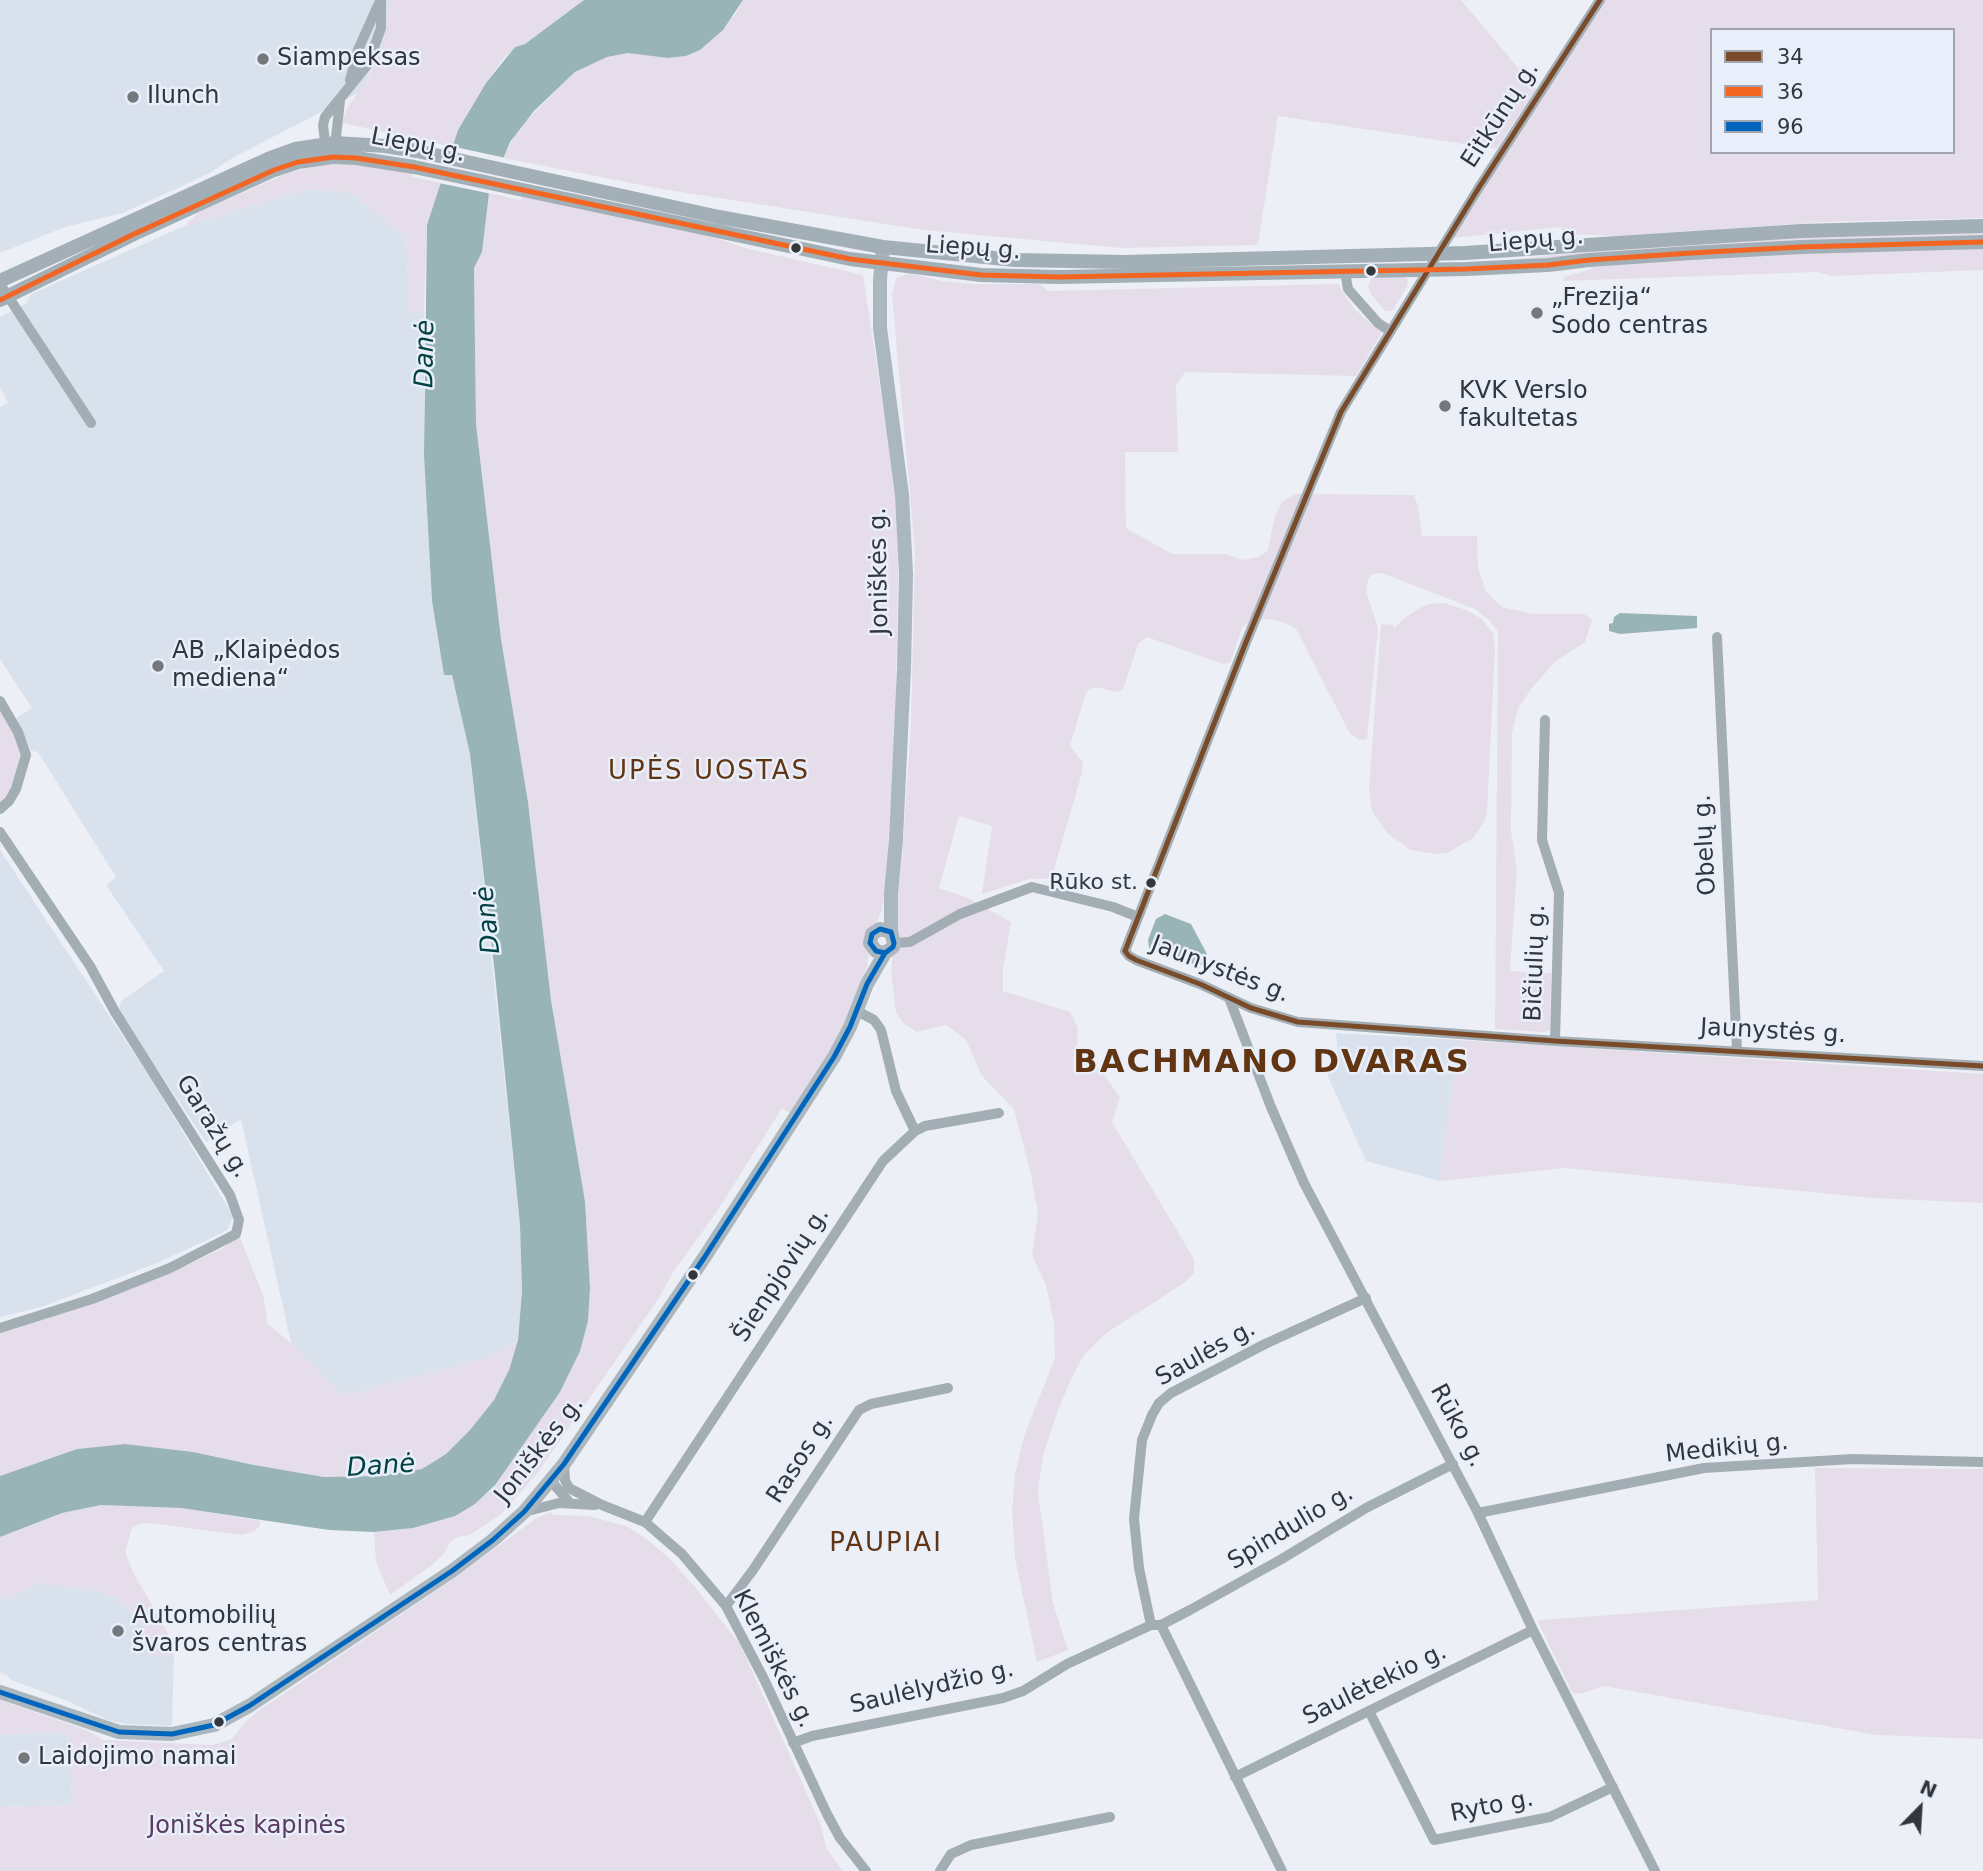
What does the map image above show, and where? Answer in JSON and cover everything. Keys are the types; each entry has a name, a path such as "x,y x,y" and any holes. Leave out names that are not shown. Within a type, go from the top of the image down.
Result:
{"main road":[{"name":"Liepų g.","path":"2,290 270,158 295,149 330,151 386,146 719,217 883,247 1015,260 1124,262 1437,254 1801,231 1983,226"},
{"name":"Liepų g.","path":"330,151 811,252 937,271 1025,276 1428,270 1548,265 1801,247 1983,242"},
{"name":"Joniškės g.","path":"0,1692 119,1731 172,1734 214,1725 249,1706 452,1571 493,1540 524,1512 564,1464 735,1211 834,1057 857,1011 885,941 891,894 904,668 905,535 880,328 883,247"}],"street":[{"path":"349,84 368,64 375,47 381,28 381,0"},
{"path":"330,151 340,101 349,84 358,50 381,0"},
{"name":"Eitkūnų g.","path":"1437,254 1600,0"},
{"name":"Jaunystės g.","path":"1437,254 1341,412 1246,642 1125,951 1129,956 1251,1008 1298,1022 1555,1041 1983,1066"},
{"path":"1346,272 1348,289 1378,323 1390,331"},
{"path":"2,290 91,423"},
{"name":"Obelų g.","path":"1717,637 1737,1051"},
{"path":"0,701 18,732 26,755 16,789 9,802 0,809"},
{"name":"Bičiulių g.","path":"1545,720 1542,840 1559,893 1555,1041"},
{"name":"Garažų g.","path":"0,832 90,967 115,1012 230,1195 239,1220 236,1234 170,1268 92,1299 0,1328"},
{"path":"885,941 910,942 960,914 1018,890 1032,887 1113,907 1138,917"},
{"name":"Rūko g.","path":"1229,998 1304,1183 1478,1513 1533,1630 1655,1871"},
{"path":"857,1011 874,1020 881,1030 895,1091 915,1131"},
{"name":"Šienpjovių g.","path":"645,1522 883,1161 915,1131 925,1126 999,1113"},
{"name":"Saulės g.","path":"1282,1871 1156,1625 1139,1568 1134,1519 1142,1440 1159,1403 1171,1393 1265,1344 1366,1298"},
{"name":"Rasos g.","path":"726,1606 753,1570 859,1410 871,1404 948,1388"},
{"name":"Medikių g.","path":"1478,1513 1704,1468 1853,1460 1983,1462"},
{"path":"564,1464 565,1480 569,1488"},
{"name":"Spindulio g.","path":"1156,1625 1237,1586 1402,1488 1453,1464"},
{"path":"551,1481 570,1503"},
{"name":"Klemiškės g.","path":"551,1481 602,1506 645,1522 682,1554 726,1606 840,1838 866,1871"},
{"name":"Klemiškės g.","path":"524,1512 559,1503 602,1506"},
{"name":"Saulėlydžio g.","path":"793,1743 813,1736 1003,1698 1023,1691 1068,1664 1156,1625"},
{"name":"Saulėtekio g.","path":"1235,1777 1533,1630"},
{"name":"Ryto g.","path":"1369,1711 1434,1840 1550,1817 1613,1787"},
{"path":"940,1871 951,1854 971,1845 1110,1817"}],"shaded area":[{"path":"0,0 391,0 381,51 360,92 234,157 208,174 123,213 65,227 0,253"},
{"path":"307,189 352,193 406,237 410,313 424,311 424,455 432,601 444,675 452,675 470,754 520,1225 522,1291 518,1340 494,1356 343,1396 291,1343 241,1119 206,1142 118,1011 121,1001 164,971 106,885 116,877 38,752 31,751 16,718 32,708 0,659 0,407 8,403 0,387 0,317 27,303 31,294 184,226"},
{"path":"0,850 151,1079 233,1216 228,1229 222,1233 157,1263 41,1307 0,1317"},
{"path":"1336,1033 1459,1040 1439,1181 1366,1161 1325,1070 1338,1052"},
{"path":"41,1583 101,1591 116,1598 140,1623 148,1656 174,1656 172,1726 126,1724 108,1720 11,1680 0,1672 0,1598 10,1597"},
{"path":"61,1732 68,1736 70,1741 72,1805 0,1807 0,1735"}],"green space":[{"path":"391,0 584,0 525,44 515,47 503,59 458,130 453,147 342,123 346,110 369,76 381,51"},
{"path":"743,0 1461,0 1536,89 1497,149 1278,116 1258,245 1122,248 923,230 662,189 503,158 518,129 575,72 607,57 628,53 668,58 686,56 700,50 734,16"},
{"path":"1605,0 1983,0 1983,218 1823,222 1615,236 1563,234 1561,227 1453,238"},
{"path":"362,164 413,172 412,177 442,183 427,225 424,311 410,313 406,237 352,193 307,189 184,226 199,212 290,172 325,165"},
{"path":"489,193 521,200 522,197 698,232 745,248 863,275 899,530 895,737 886,878 882,910 866,946 869,954 867,967 851,1012 791,1114 782,1108 716,1213 536,1475 500,1515 470,1535 457,1537 450,1542 444,1554 432,1565 390,1595 376,1562 374,1532 413,1528 475,1504 496,1485 560,1392 588,1321 590,1288 585,1201 551,1000 528,802 501,639 476,424 474,268 482,252"},
{"path":"1983,231 1983,235 1789,241 1488,262 1583,252 1831,234"},
{"path":"1983,248 1983,270 1833,276 1816,272 1563,281 1564,277 1591,269 1592,265 1799,251"},
{"path":"909,273 942,281 974,284 1039,284 1049,291 1338,284 1352,306 1382,332 1356,376 1185,372 1176,386 1178,452 1125,452 1126,528 1172,554 1226,554 1243,560 1259,557 1268,550 1274,519 1282,502 1295,494 1414,495 1422,536 1477,536 1478,567 1486,592 1502,607 1533,614 1584,614 1592,620 1585,642 1555,662 1531,689 1518,708 1512,733 1511,831 1517,870 1510,971 1551,973 1550,1030 1544,1032 1495,1029 1498,632 1489,620 1475,609 1382,573 1372,574 1368,579 1366,591 1378,628 1367,739 1360,740 1350,734 1296,629 1285,623 1268,619 1249,621 1242,628 1230,663 1223,664 1147,637 1138,644 1123,690 1117,692 1096,687 1086,693 1070,746 1083,763 1082,773 1052,876 1029,879 982,894 992,826 959,816 939,888 968,898 1011,922 1003,969 1003,991 1070,1012 1078,1028 1077,1046 1081,1058 1102,1071 1120,1098 1112,1122 1194,1259 1194,1273 1184,1283 1105,1334 1084,1355 1057,1413 1043,1456 1038,1492 1053,1603 1068,1650 1037,1662 1015,1558 1012,1511 1015,1474 1024,1436 1055,1358 1054,1324 1046,1285 1032,1255 1038,1213 1031,1175 1014,1109 982,1076 966,1040 946,1025 917,1032 903,1023 896,1013 891,972 911,723 915,550 892,296 896,278"},
{"path":"1405,276 1408,280 1407,287 1392,311 1385,311 1370,293 1368,286 1371,278"},
{"path":"1444,603 1482,619 1493,633 1495,649 1487,813 1473,838 1447,853 1435,854 1411,850 1387,833 1372,811 1369,789 1381,624 1394,625 1394,629 1418,609 1429,604"},
{"path":"2,711 23,751 14,785 0,803 0,713"},
{"path":"1459,1040 1983,1074 1983,1203 1872,1198 1565,1168 1439,1181"},
{"path":"239,1235 263,1295 268,1324 291,1343 343,1396 494,1356 518,1340 509,1370 494,1400 446,1454 422,1469 381,1476 324,1477 193,1452 125,1444 77,1449 0,1476 0,1333 67,1312 102,1296 188,1265 223,1248"},
{"path":"1815,1468 1983,1469 1983,1739 1876,1735 1604,1686 1583,1693 1572,1692 1538,1622 1540,1620 1818,1600"},
{"path":"101,1505 181,1508 261,1521 258,1528 242,1535 150,1523 132,1528 125,1552 133,1572 167,1631 174,1656 148,1656 140,1623 116,1598 101,1591 41,1583 10,1597 0,1598 0,1537 62,1513"},
{"name":"Joniškės kapinės","path":"552,1512 553,1515 588,1516 626,1526 669,1558 695,1587 740,1644 821,1825 826,1848 843,1871 0,1871 0,1807 72,1805 68,1736 61,1732 0,1735 0,1700 86,1730 104,1740 213,1745 232,1739 243,1724 258,1711 452,1580 538,1517"}],"water":[{"name":"Danė","path":"584,0 743,0 723,30 700,50 686,56 668,58 628,53 607,57 575,72 534,111 510,142 489,193 482,252 474,268 476,424 501,639 528,802 551,1000 585,1201 590,1288 588,1321 580,1351 560,1392 496,1484 475,1504 455,1516 413,1528 374,1532 329,1530 181,1508 101,1505 62,1513 0,1537 0,1476 77,1449 125,1444 193,1452 324,1477 381,1476 422,1469 446,1454 470,1430 494,1400 509,1370 518,1340 522,1291 520,1225 495,975 470,754 452,675 444,675 432,601 424,455 427,225 458,130 486,83 515,47 525,44"},
{"path":"1620,613 1697,616 1697,628 1620,634 1609,631 1609,624 1613,623 1614,617"},
{"path":"1165,914 1191,924 1207,954 1202,965 1183,962 1149,948 1148,940 1156,919"}],"pier":[{"path":"450,146 506,158 492,194 439,183"}],"transit line":[{"name":"34","path":"1600,0 1478,189 1341,412 1246,642 1125,951 1136,960 1200,984 1251,1008 1298,1022 1555,1041 1983,1066"},
{"name":"36","path":"0,300 134,234 274,170 298,162 333,157 414,167 850,259 981,275 1059,277 1466,269 1801,247 1983,242"},
{"name":"96","path":"0,1692 119,1732 172,1734 214,1725 249,1706 452,1571 493,1540 524,1512 564,1464 704,1258 834,1057 850,1027 867,984 885,953 893,947 891,932 880,929 872,934 870,943 876,951 885,953"}],"place":[{"name":"Siampeksas","path":"263,59"},
{"name":"Ilunch","path":"133,97"},
{"name":"„Frezija“ Sodo centras","path":"1537,313"},
{"name":"KVK Verslo fakultetas","path":"1445,406"},
{"name":"AB „Klaipėdos mediena“","path":"158,666"},
{"name":"Rūko st.","path":"1151,883"},
{"name":"Automobilių švaros centras","path":"118,1631"},
{"name":"Laidojimo namai","path":"24,1758"}],"district":[{"name":"UPĖS UOSTAS","path":"709,772"},
{"name":"BACHMANO DVARAS","path":"1272,1064"},
{"name":"PAUPIAI","path":"886,1544"}]}
